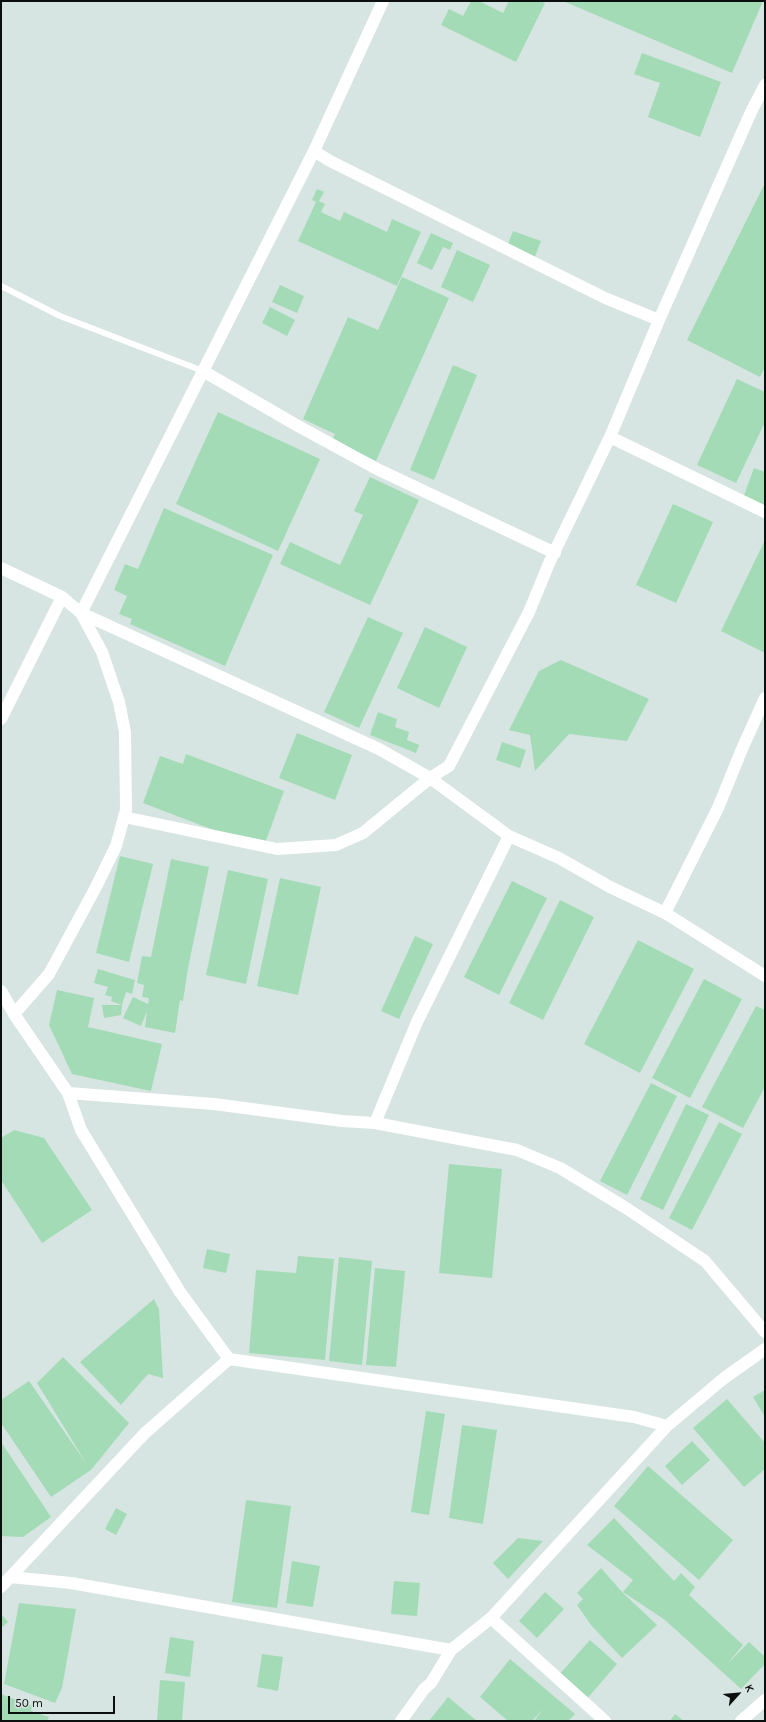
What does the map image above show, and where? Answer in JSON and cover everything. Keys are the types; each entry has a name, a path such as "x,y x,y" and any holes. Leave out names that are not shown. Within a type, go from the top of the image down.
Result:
{"street":[{"path":"81,613 314,151 383,1"},
{"path":"124,817 277,849 336,845 363,833 430,778 449,766 530,612 555,553 610,437 659,320 751,112 765,85"},
{"path":"314,151 330,161 605,298 659,320"},
{"path":"203,371 298,426 377,469 555,553"},
{"path":"610,437 765,512"},
{"path":"1,568 62,597 81,613 379,749 430,778 509,836 559,858 610,887 665,913 765,976"},
{"path":"1,720 62,597"},
{"path":"14,1014 49,974 96,887 116,846 126,810 125,732 119,702 102,652 81,613"},
{"path":"665,913 718,808 765,698"},
{"path":"375,1122 417,1022 509,836"},
{"path":"1,992 14,1014 68,1093 81,1130 180,1292 229,1358 634,1417 666,1426"},
{"path":"68,1093 214,1104 342,1121 375,1122 517,1150 560,1168 626,1208 705,1261 765,1332"},
{"path":"401,1721 424,1689 431,1683 451,1650 491,1618 666,1426 723,1379 765,1349"},
{"path":"1,1587 145,1432 229,1358"},
{"path":"10,1577 71,1583 451,1650"},
{"path":"491,1618 605,1721"},
{"path":"741,1721 765,1700"}],"lane":[{"path":"1,286 60,316 203,371"}],"building":[{"path":"471,1 479,1 503,13 509,1 540,1 545,3 516,62 441,25 449,9 463,16"},
{"path":"563,1 763,1 732,73"},
{"path":"642,53 721,82 700,137 648,117 660,83 634,74"},
{"path":"765,183 765,367 760,377 687,340"},
{"path":"317,189 324,192 319,201 325,204 321,212 340,221 344,212 387,232 392,219 421,232 397,286 298,241 316,202 312,200"},
{"path":"513,231 541,241 534,259 506,249"},
{"path":"431,233 453,243 450,250 443,247 432,270 417,263"},
{"path":"457,250 490,265 473,302 441,287"},
{"path":"402,277 449,298 376,461 332,441 335,434 303,419 348,317 378,330"},
{"path":"280,285 304,296 297,313 272,302"},
{"path":"270,307 295,320 287,336 262,323"},
{"path":"453,365 477,375 434,480 410,470"},
{"path":"737,379 765,392 765,422 736,483 697,465"},
{"path":"218,412 320,459 278,551 176,504"},
{"path":"754,468 765,472 765,507 742,501"},
{"path":"370,477 419,500 370,605 280,564 290,542 340,565 363,515 354,511"},
{"path":"673,504 713,522 676,603 636,585"},
{"path":"164,508 273,555 225,666 130,624 132,619 119,614 127,596 114,590 125,564 138,569"},
{"path":"765,540 765,653 721,631"},
{"path":"368,617 403,633 359,728 324,712"},
{"path":"425,627 467,647 439,708 397,688"},
{"path":"561,660 649,699 627,741 569,734 535,771 530,735 509,730 539,671"},
{"path":"378,712 397,719 395,727 409,732 407,740 419,745 416,753 370,735"},
{"path":"297,733 352,755 335,800 279,778"},
{"path":"502,742 526,750 520,768 496,760"},
{"path":"186,754 284,791 263,849 143,803 160,756 183,764"},
{"path":"120,856 153,864 129,962 96,953"},
{"path":"171,859 209,867 188,968 183,1001 180,1000 175,1033 145,1027 147,1011 141,1026 123,1018 133,997 148,1004 149,998 142,997 144,985 137,983 142,956 151,957"},
{"path":"228,870 268,879 246,984 206,975"},
{"path":"280,878 321,887 298,995 257,986"},
{"path":"512,881 547,898 499,995 464,977"},
{"path":"560,900 594,917 543,1020 509,1003"},
{"path":"415,936 433,944 399,1019 381,1011"},
{"path":"638,940 694,969 640,1073 584,1044"},
{"path":"98,969 135,980 132,994 126,992 122,1005 111,1001 112,997 105,995 108,987 94,983"},
{"path":"704,979 742,999 690,1098 652,1078"},
{"path":"57,990 94,998 88,1027 162,1044 151,1091 72,1074 49,1025"},
{"path":"102,1005 122,1005 121,1015 104,1018"},
{"path":"756,1006 765,1010 765,1087 743,1128 702,1107"},
{"path":"651,1083 677,1096 627,1195 600,1181"},
{"path":"686,1104 709,1115 663,1210 640,1199"},
{"path":"719,1122 742,1134 692,1230 669,1218"},
{"path":"14,1130 44,1138 92,1210 42,1243 1,1180 1,1138"},
{"path":"449,1164 502,1169 492,1278 439,1273"},
{"path":"207,1249 230,1254 226,1273 203,1268"},
{"path":"298,1256 334,1259 325,1360 249,1353 256,1270 296,1273"},
{"path":"339,1257 372,1261 362,1365 329,1361"},
{"path":"375,1268 405,1271 396,1367 366,1365"},
{"path":"154,1299 159,1309 163,1378 148,1374 121,1405 80,1362"},
{"path":"63,1357 129,1423 91,1470 51,1497 1,1423 1,1400 29,1381 86,1463 37,1383"},
{"path":"765,1390 765,1417 753,1397"},
{"path":"727,1399 765,1443 765,1469 744,1487 693,1428"},
{"path":"426,1411 445,1414 429,1515 411,1512"},
{"path":"462,1425 497,1430 483,1524 449,1518"},
{"path":"692,1441 710,1460 682,1485 665,1466"},
{"path":"1,1442 51,1517 23,1537 1,1536"},
{"path":"648,1466 733,1540 699,1580 614,1506"},
{"path":"246,1500 291,1506 277,1608 232,1602"},
{"path":"116,1508 127,1514 116,1535 105,1529"},
{"path":"614,1518 674,1581 681,1573 695,1587 689,1595 743,1645 727,1664 749,1642 765,1657 765,1664 741,1689 665,1620 623,1592 633,1580 587,1545"},
{"path":"518,1538 543,1541 508,1579 493,1563"},
{"path":"292,1561 320,1566 313,1607 286,1603"},
{"path":"601,1568 622,1592 657,1625 622,1658 591,1625 577,1605 583,1599 577,1593"},
{"path":"394,1581 420,1583 417,1616 391,1614"},
{"path":"545,1592 564,1609 537,1638 519,1621"},
{"path":"19,1603 76,1609 62,1688 55,1703 4,1684"},
{"path":"3,1616 8,1622 1,1628 1,1617"},
{"path":"170,1637 194,1641 190,1677 165,1673"},
{"path":"590,1640 617,1664 585,1701 558,1676"},
{"path":"262,1654 283,1657 278,1691 257,1687"},
{"path":"510,1659 575,1714 569,1720 570,1721 534,1721 543,1709 532,1721 508,1721 480,1697"},
{"path":"160,1680 185,1682 182,1721 157,1720"},
{"path":"1,1694 33,1706 31,1711 49,1717 47,1721 1,1721"},
{"path":"448,1697 477,1721 429,1721"},
{"path":"675,1714 684,1721 670,1721"}]}
